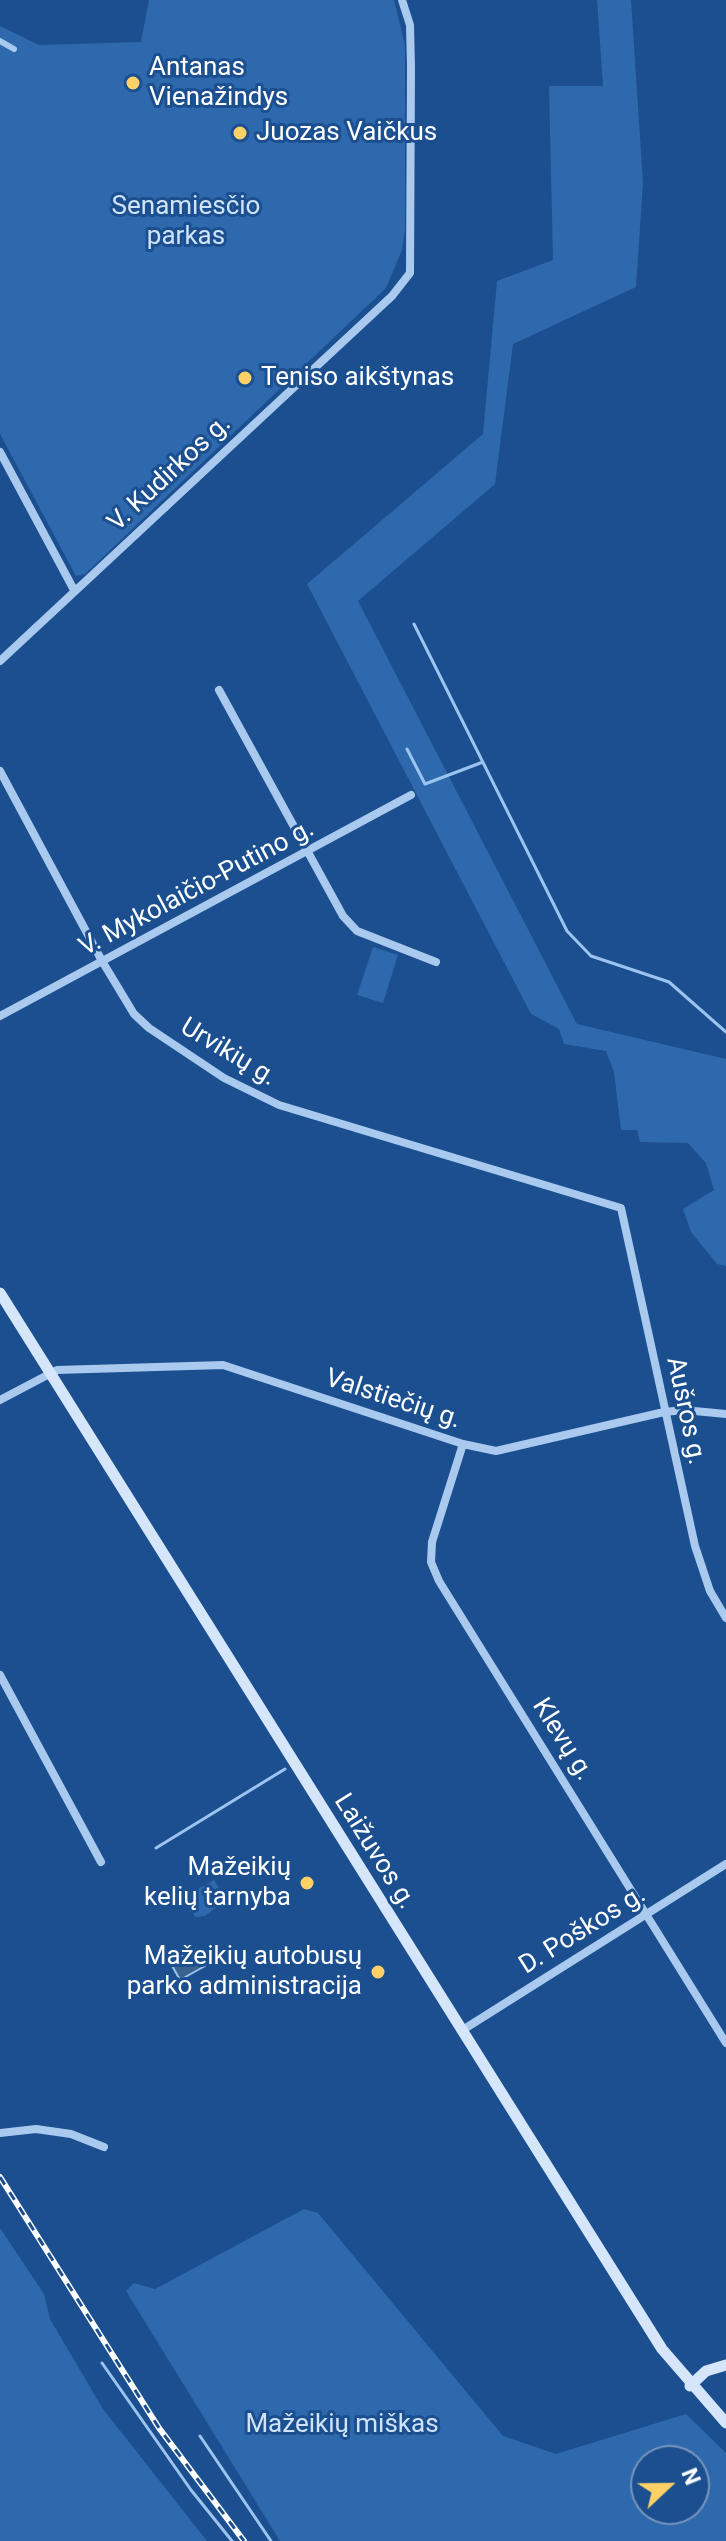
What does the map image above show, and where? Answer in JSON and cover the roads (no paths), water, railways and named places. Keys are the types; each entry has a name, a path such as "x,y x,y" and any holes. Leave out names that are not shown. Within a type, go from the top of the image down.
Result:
{"main road":[{"name":"Laižuvos g.","path":"0,1293 47,1373 662,2349 690,2386 726,2423"},
{"path":"690,2386 706,2371 726,2365"}],"street":[{"name":"V. Kudirkos g.","path":"0,661 392,296 410,273 411,53 410,25 402,0"},
{"path":"0,41 14,49"},
{"path":"0,452 74,590"},
{"path":"219,690 306,854 343,916 357,931 436,962"},
{"name":"Urvikių g.","path":"0,771 102,961 134,1014 250,1094 621,1208"},
{"name":"V. Mykolaičio-Putino g.","path":"0,1016 411,795"},
{"name":"Aušros g.","path":"621,1208 695,1546 710,1591 726,1618"},
{"name":"Valstiečių g.","path":"47,1373 140,1366 223,1365 463,1444 496,1451 664,1412 684,1410 726,1414"},
{"path":"0,1400 47,1373"},
{"name":"Klevų g.","path":"463,1444 432,1542 431,1562 439,1581 726,2043"},
{"path":"0,1675 101,1862"},
{"name":"D. Poškos g.","path":"461,2031 726,1864"},
{"path":"0,2133 36,2129 60,2132 104,2147"}],"waterway":[{"path":"414,624 567,931 591,956 669,982 726,1032"},
{"path":"407,749 425,784 483,762"},
{"path":"156,1848 285,1769"},
{"path":"102,2363 191,2490 232,2541"},
{"path":"200,2436 271,2541"}],"railway":[{"path":"0,2177 159,2428 244,2541"}],"place":[{"name":"Antanas Vienažindys","path":"133,83"},
{"name":"Juozas Vaičkus","path":"240,133"},
{"name":"Teniso aikštynas","path":"245,378"},
{"name":"Mažeikių kelių tarnyba","path":"307,1883"},
{"name":"Mažeikių autobusų parko administracija","path":"378,1972"}],"park label":[{"name":"Senamiesčio parkas","path":"186,222"},
{"name":"Mažeikių miškas","path":"342,2425"}]}
